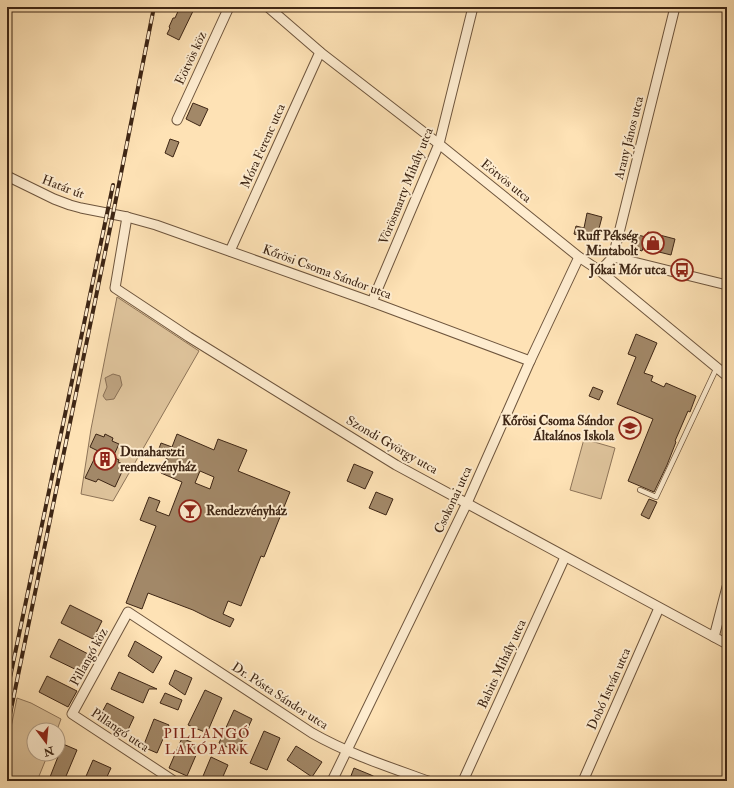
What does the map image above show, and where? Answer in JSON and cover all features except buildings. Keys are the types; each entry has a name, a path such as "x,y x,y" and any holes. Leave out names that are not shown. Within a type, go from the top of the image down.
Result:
{"street":[{"name":"Eötvös köz","path":"177,120 229,7"},
{"name":"Vörösmarty Mihály utca","path":"372,302 439,144 474,7"},
{"name":"Arany János utca","path":"600,271 613,257 674,7"},
{"name":"Eötvös utca","path":"273,9 320,52 439,144 579,257 600,271 727,376"},
{"name":"Móra Ferenc utca","path":"230,251 320,52"},
{"name":"Határ út","path":"7,176 54,199 70,205 113,214"},
{"name":"Kőrösi Csoma Sándor utca","path":"113,214 127,217 230,251 530,361"},
{"name":"Szondi György utca","path":"127,217 116,288 189,337 390,461 727,644"},
{"name":"Csokonai utca","path":"332,781 467,503 530,361 579,257"},
{"path":"613,257 727,285"},
{"name":"Babits Mihály utca","path":"462,781 565,557"},
{"path":"714,637 727,587"},
{"name":"Dobó István utca","path":"583,781 659,608"},
{"name":"Dr. Pósta Sándor utca","path":"128,612 312,733 346,751 428,781"},
{"name":"Pillangó köz","path":"72,714 128,612"},
{"name":"Pillangó utca","path":"72,714 174,781"}],"lane":[{"path":"640,490 656,497 717,367"}],"shaded area":[{"path":"117,297 199,351 113,501 81,494 91,429"},
{"path":"113,374 120,376 122,385 114,399 106,400 103,396 107,387 105,378"},
{"path":"584,439 615,448 601,499 570,490"},
{"path":"17,698 31,703 61,719 60,722 26,722 26,762 45,762 37,781 7,781 7,747"}],"railway":[{"path":"7,729 154,7"},
{"path":"7,692 113,185"}],"place":[{"name":"Ruff Pékség Mintabolt","path":"653,243"},
{"name":"Jókai Mór utca","path":"682,270"},
{"name":"Kőrösi Csoma Sándor Általános Iskola","path":"630,428"},
{"name":"Dunaharszti rendezvényház","path":"105,459"},
{"name":"Rendezvényház","path":"190,511"}],"district":[{"name":"PILLANGÓ LAKÓPARK","path":"207,742"}]}
